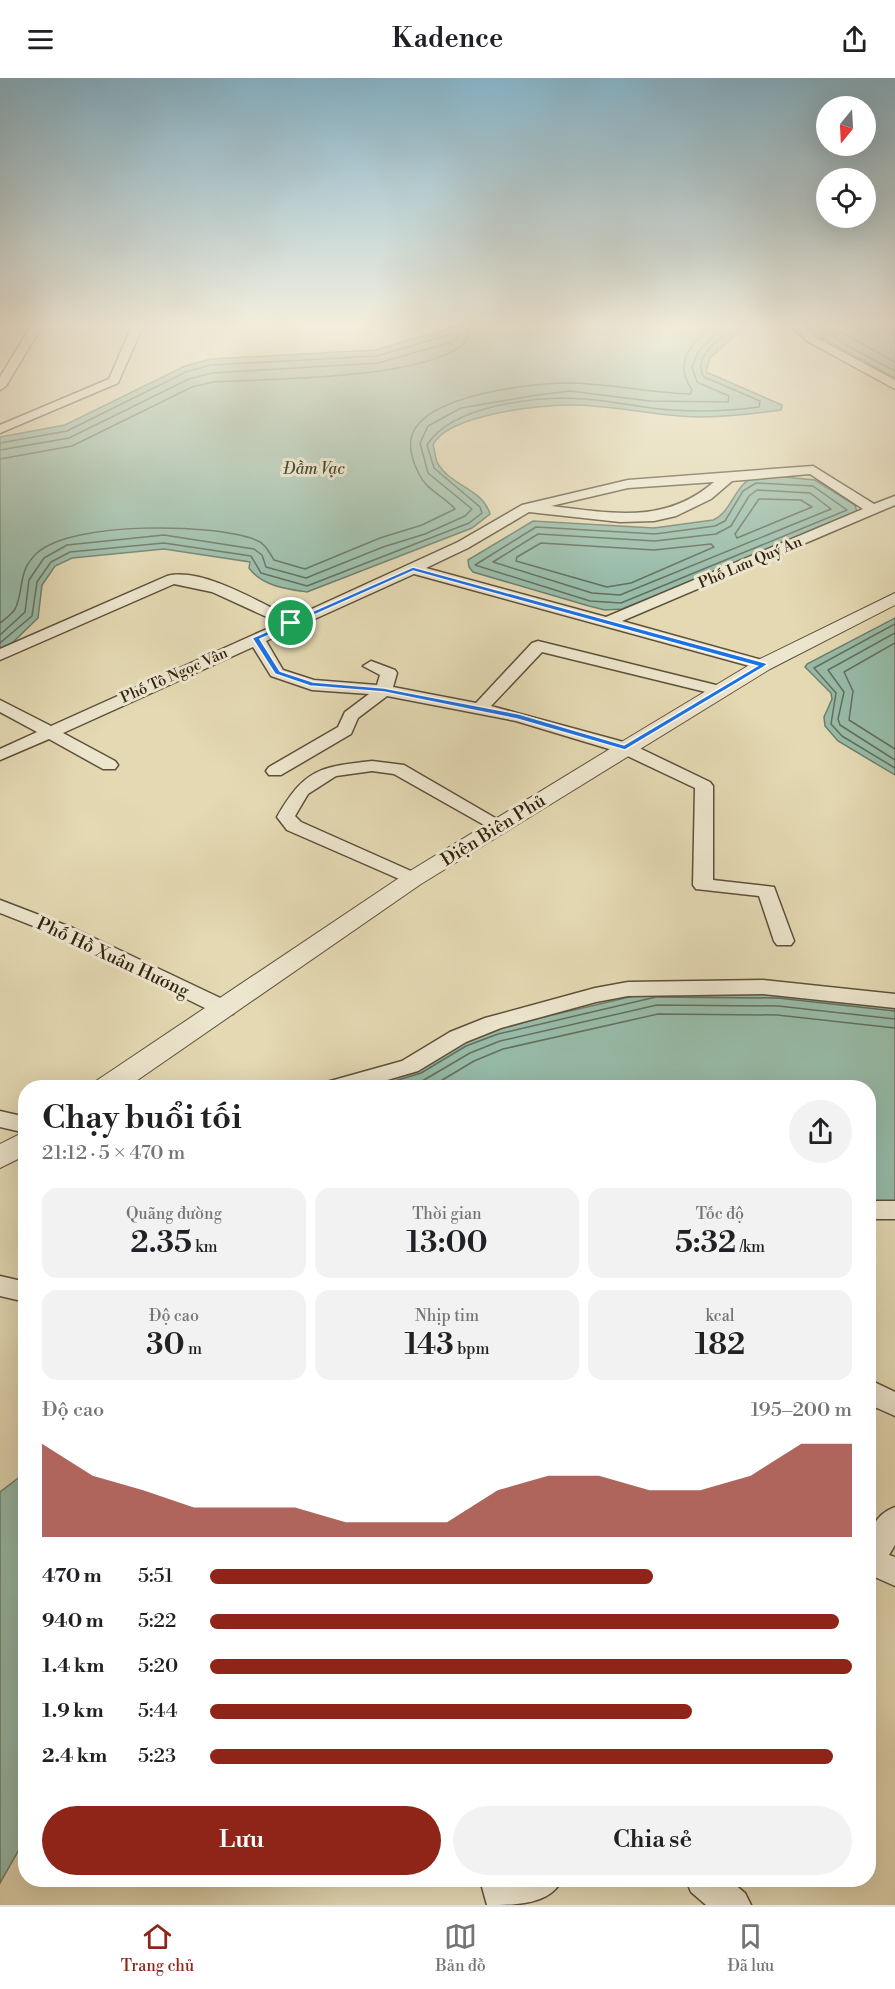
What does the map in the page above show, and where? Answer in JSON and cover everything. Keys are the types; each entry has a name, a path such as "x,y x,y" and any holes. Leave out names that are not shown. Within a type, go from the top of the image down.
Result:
{"street":[{"path":"0,429 42,411"},
{"name":"Phố Tô Ngọc Vân","path":"0,755 413,569 463,545 527,508 628,484 813,470 873,509"},
{"path":"527,508 620,518 654,517 671,513 706,496 728,477"},
{"name":"Phố Lưu Quý An","path":"605,623 895,500"},
{"path":"413,569 763,665"},
{"path":"0,655 172,579 190,580 213,588 291,623"},
{"name":"Điện Biên Phủ","path":"118,1080 413,879 625,747 763,665 895,598"},
{"path":"256,638 277,673 312,684 384,690 519,717 625,747 704,786 703,885 767,891 784,941"},
{"path":"480,709 538,646 718,690"},
{"path":"275,771 345,730 351,716 384,690 389,672 371,666"},
{"path":"0,705 109,765"},
{"path":"413,879 294,826 286,817 301,791 331,771 372,766 398,768 500,826"},
{"name":"Phố Hồ Xuân Hương","path":"0,906 66,932 225,1009"},
{"path":"360,1080 410,1066 458,1037 493,1023 595,995 628,989 763,987 895,1001"},
{"path":"0,1119 18,1123"},
{"path":"0,1158 18,1146"},
{"path":"876,1210 895,1210"},
{"path":"0,1286 18,1290"},
{"path":"876,1394 895,1405"},
{"path":"876,1549 895,1520"},
{"path":"876,1563 895,1572"},
{"path":"499,1887 505,1905 534,1887"},
{"path":"711,1887 733,1905"}],"water":[{"name":"Đầm Vạc","path":"93,411 509,411 474,419 456,426 442,435 433,445 437,462 444,471 486,505 490,514 472,528 307,592 268,583 254,574 249,568 250,562 164,549 72,558 55,566 42,585 38,618 8,647 0,650 0,437 65,425"},
{"name":"Đầm Vạc","path":"636,411 770,411 698,417"},
{"path":"754,477 815,480 855,505 857,512 848,518 622,609 605,610 589,606 473,572 469,567 468,560 533,521 654,528 713,520 725,511 742,486"},
{"path":"895,618 895,775 838,741 825,726 824,717 832,699 831,693 805,667"},
{"path":"655,991 779,992 895,1006 895,1204 876,1203 876,1080 369,1080 497,1028"},
{"path":"18,1478 18,1851 0,1883 0,1492"}],"route":[{"path":"413,569 763,665 625,747 519,717 384,690 312,684 277,673 256,638 291,623 413,569"}]}
